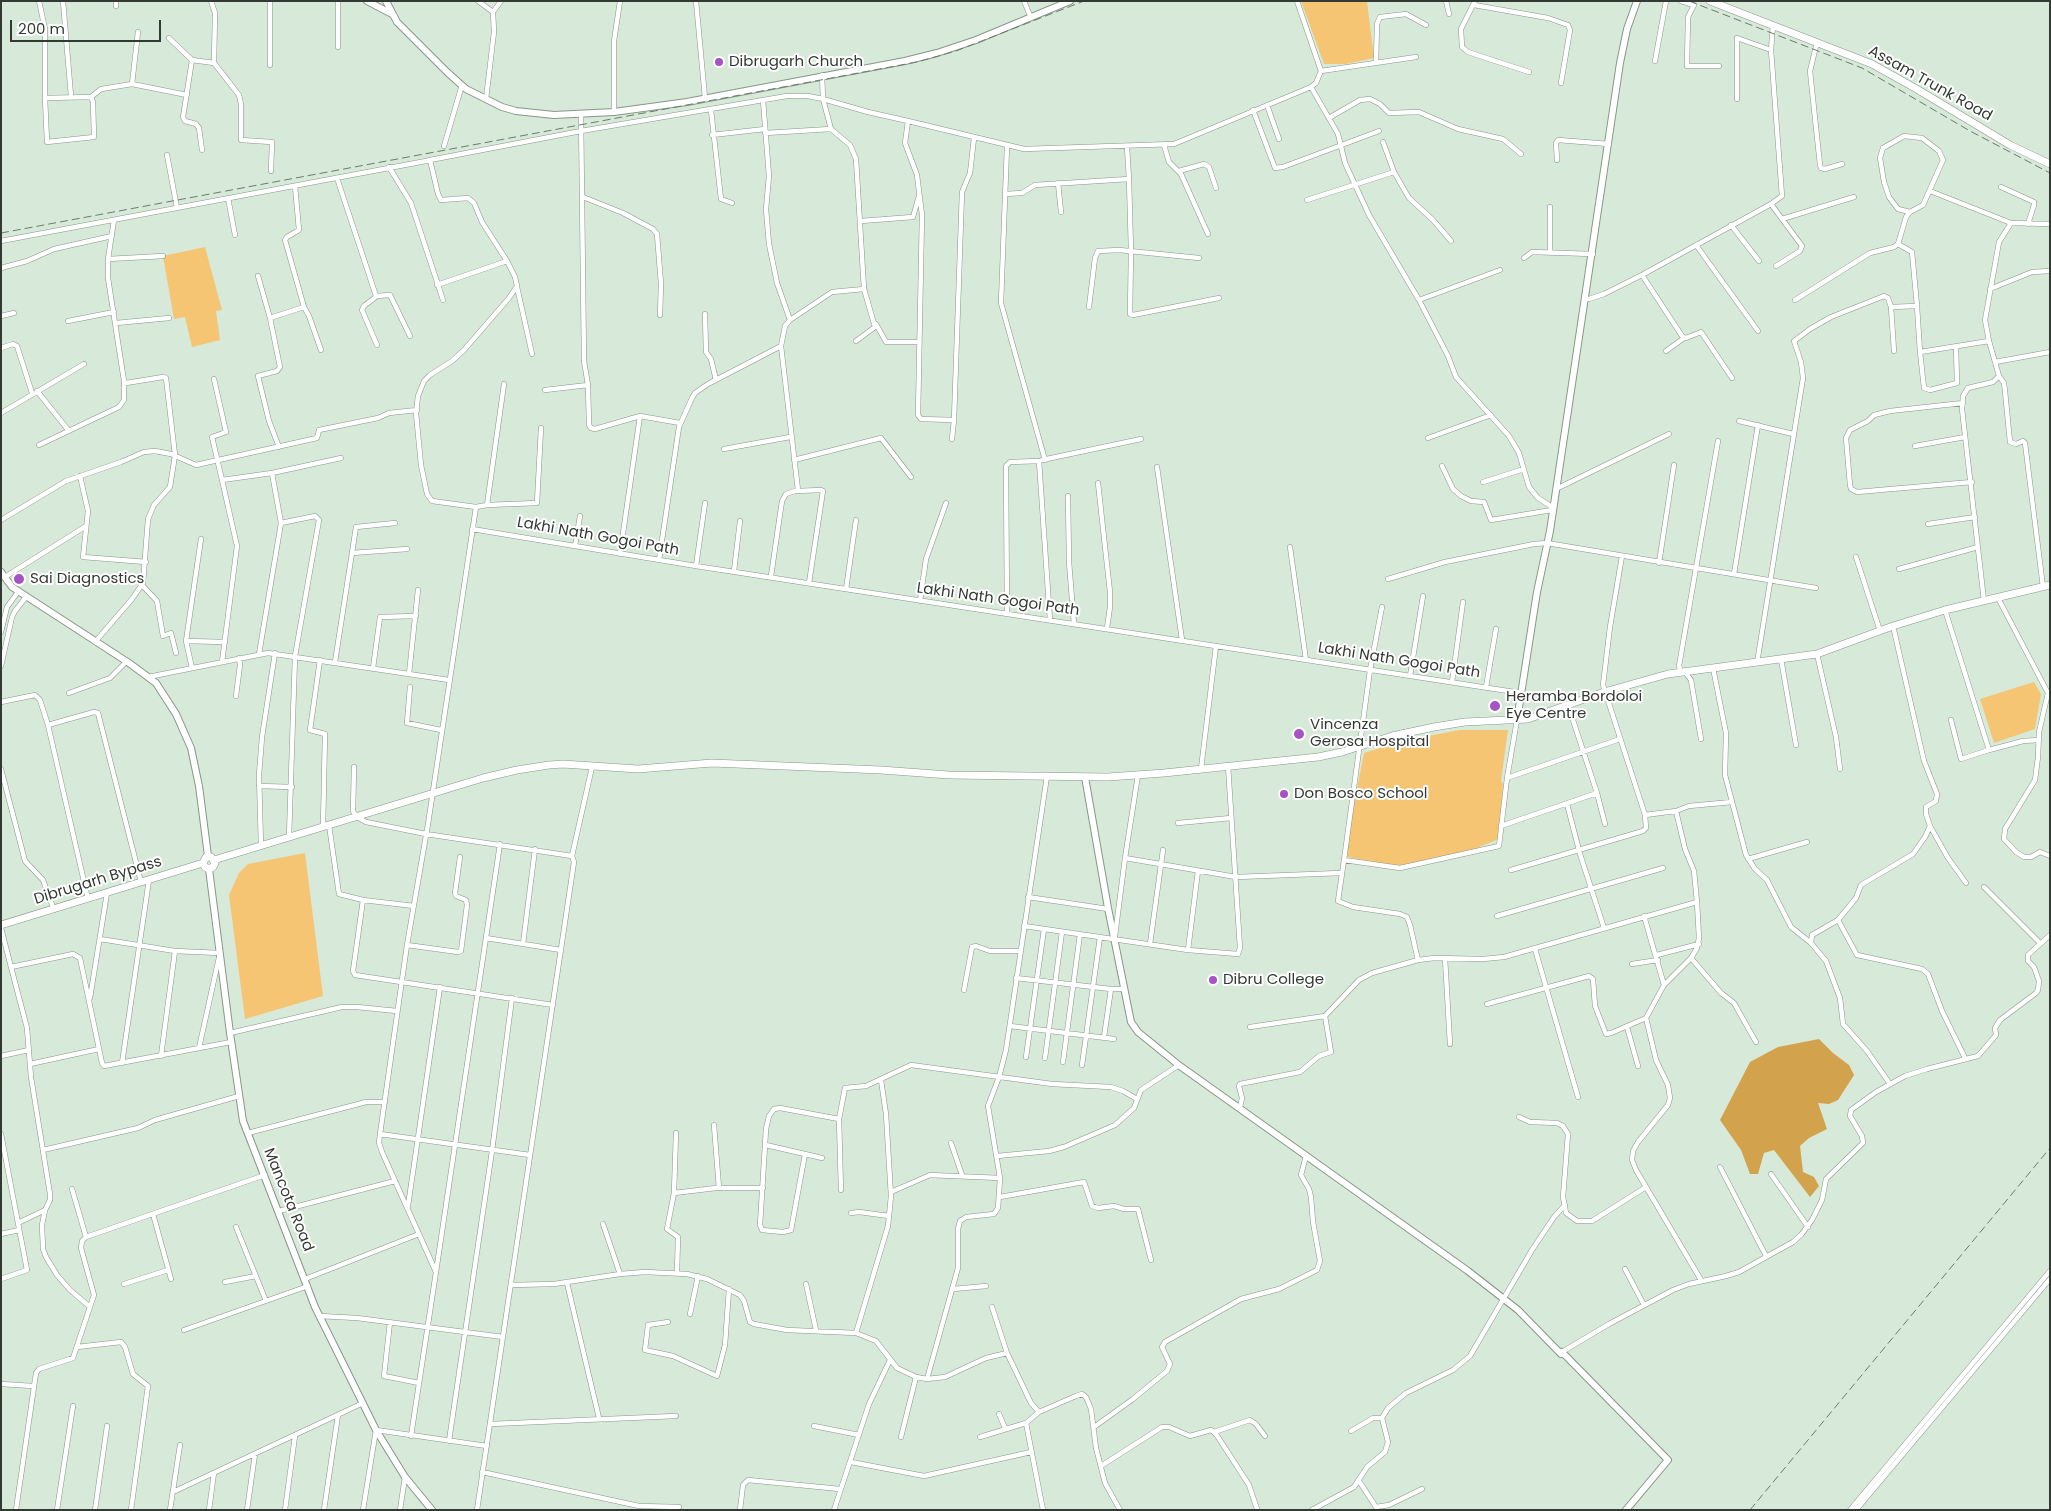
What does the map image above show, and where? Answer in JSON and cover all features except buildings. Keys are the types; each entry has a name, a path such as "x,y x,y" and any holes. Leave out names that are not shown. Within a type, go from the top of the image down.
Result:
{"main road":[{"path":"367,1 392,14"},
{"path":"386,1 397,22 440,66 462,85 486,99 516,111 554,115 614,112 688,102 937,53 1031,18 1070,1"},
{"path":"1517,720 1547,543 1584,299 1593,254 1620,62 1627,29 1637,1"},
{"name":"Assam Trunk Road","path":"1710,1 1872,64 2010,145 2050,164"},
{"path":"2,574 18,592 127,661 156,683 176,714 190,748 199,786 211,858 214,865 209,869 202,863 204,859 211,858 261,846 483,778 533,767 563,764 649,769 712,763 949,774 1085,777 1138,775 1318,756 1361,747 1392,736 1441,725 1517,720 1537,716 1604,692 1656,677 1818,654 1893,626 1946,610 2046,586"},
{"path":"1085,777 1124,989 1131,1022 1138,1032 1179,1065 1504,1298 1561,1354 1562,1352 1668,1460 1626,1510"},
{"name":"Dibrugarh Bypass","path":"1,924 88,900 202,863"},
{"name":"Mancota Road","path":"209,869 243,1121 319,1316 376,1430 405,1477 432,1510"}],"street":[{"path":"38,1 46,29 45,98 48,142 94,138 93,102 91,97"},
{"path":"63,1 71,96"},
{"path":"211,1 215,13 214,63 239,95 241,104 241,140 272,142 271,171"},
{"path":"270,1 270,65"},
{"path":"338,1 338,47"},
{"path":"478,1 493,12"},
{"path":"486,99 494,32 493,12 501,1"},
{"path":"614,112 614,41 620,1"},
{"path":"696,1 705,98"},
{"path":"1024,1 1031,18"},
{"path":"1,241 581,131 787,96 808,96 823,99 868,112 1024,149 1164,145 1179,142 1311,87 1318,80 1321,71 1297,1"},
{"path":"1446,1 1449,14"},
{"path":"1655,61 1666,1"},
{"path":"1681,1 1694,5 1688,17 1687,66 1719,66"},
{"path":"1529,72 1464,50 1461,43 1461,29 1475,3 1529,16 1548,18 1568,25 1570,30 1561,83"},
{"path":"1376,62 1377,24 1380,18 1406,14 1426,25"},
{"path":"1584,299 1589,300 1604,294 1642,275 1780,198 1782,194 1771,50 1773,25"},
{"path":"132,84 138,32"},
{"path":"169,38 192,60 214,63"},
{"path":"1737,98 1737,38 1771,50"},
{"path":"1817,42 1810,71 1820,165 1821,168 1825,169 1842,164"},
{"path":"1321,71 1416,57"},
{"path":"192,60 184,120 198,125 202,150"},
{"path":"822,75 823,99 831,129 850,145 853,150 858,178 864,289 871,313 886,342 919,342"},
{"path":"45,98 91,97 101,88 132,84 187,95"},
{"path":"444,146 462,85"},
{"path":"1311,87 1338,134 1354,186 1419,300 1448,356 1456,377 1509,436 1519,453 1529,487 1538,498 1552,509"},
{"path":"1329,118 1352,103 1370,98 1389,113 1419,112 1458,129 1502,139 1521,154"},
{"path":"763,100 770,176 766,209 769,244 777,283 790,320"},
{"path":"1267,105 1280,139"},
{"path":"711,110 712,135 721,199 732,203"},
{"path":"1253,110 1275,168 1283,168 1379,131"},
{"path":"581,114 583,343 590,425 592,429 640,416 680,424"},
{"path":"908,121 905,143 917,175 920,192 922,245 918,418 954,420"},
{"path":"712,135 831,129"},
{"path":"1795,300 1870,253 1894,247 1898,244 1901,230 1910,212 1923,205 1943,160 1939,151 1922,138 1904,136 1883,148 1880,153 1889,197 1898,209 1910,212"},
{"path":"952,439 962,192 970,173 974,138"},
{"path":"1557,160 1556,142 1558,140 1609,144"},
{"path":"1383,142 1394,172 1409,198 1433,220 1451,241"},
{"path":"1164,145 1169,162 1179,171 1208,234"},
{"path":"1007,146 1001,303 1045,460"},
{"path":"1127,146 1130,178 1131,315 1219,298"},
{"path":"167,155 177,208"},
{"path":"430,160 440,198 443,200 468,198 472,200 482,222 507,261 515,277 532,354"},
{"path":"1179,171 1200,164 1207,165 1216,188"},
{"path":"389,167 411,203 442,300"},
{"path":"1307,200 1394,172"},
{"path":"337,178 376,296"},
{"path":"1006,194 1022,193 1035,185 1130,178"},
{"path":"1058,183 1061,212"},
{"path":"294,186 299,230 285,240 304,307 310,316 321,350"},
{"path":"2001,188 2034,202 2028,224"},
{"path":"1930,191 2011,223 2050,224"},
{"path":"861,221 913,217 920,192"},
{"path":"583,197 632,217 653,229 657,234 661,284 660,315"},
{"path":"1782,218 1854,197"},
{"path":"228,198 235,235"},
{"path":"1771,204 1802,248 1776,266"},
{"path":"1550,207 1550,252"},
{"path":"39,445 122,405 124,383 108,278 108,259 114,220"},
{"path":"2011,223 1996,249 1985,320 1999,376 2003,380 2010,442 2016,444 2023,441 2025,443 2046,586"},
{"path":"1732,225 1759,261"},
{"path":"1,268 27,261 54,249 112,236"},
{"path":"1898,244 1912,252 1924,388 1930,390 1957,383 1956,347"},
{"path":"1696,245 1758,331"},
{"path":"1089,307 1095,258 1098,251 1131,251 1199,258"},
{"path":"1524,258 1532,252 1593,254"},
{"path":"108,259 163,256"},
{"path":"438,285 507,261"},
{"path":"1419,300 1500,270"},
{"path":"1990,290 2032,272 2050,271"},
{"path":"1642,275 1684,338"},
{"path":"258,276 270,318 280,367 277,371 258,376 269,421 279,447"},
{"path":"517,286 464,350 452,361 430,374 420,388 416,410 421,465 428,494 432,501 476,507 486,504 537,503 541,428"},
{"path":"797,491 781,346 785,326 790,320 832,292 864,289"},
{"path":"377,345 362,310 376,296 390,294 410,336"},
{"path":"1757,662 1793,434 1804,378 1794,340 1831,317 1858,308 1881,296 1888,298 1891,307 1894,352"},
{"path":"1891,307 1917,306"},
{"path":"270,318 304,307"},
{"path":"68,322 114,312"},
{"path":"1,316 14,313"},
{"path":"705,314 706,352 711,360 716,380"},
{"path":"116,323 169,318"},
{"path":"856,341 873,330 876,327 876,323"},
{"path":"1666,351 1684,338 1701,332 1732,378"},
{"path":"1920,352 1989,341"},
{"path":"1,348 13,344 17,346 32,394"},
{"path":"659,560 680,424 695,393 781,346"},
{"path":"1995,362 2050,352"},
{"path":"1,413 84,364"},
{"path":"1984,601 1972,482 1965,437 1963,396 1968,388 1993,382 1999,376"},
{"path":"95,642 132,600 142,585 146,562 148,520 154,505 170,487 175,456 166,380 163,377 124,383"},
{"path":"214,379 226,432 212,437 237,546 222,662"},
{"path":"486,504 504,384"},
{"path":"546,390 588,385"},
{"path":"37,391 70,430"},
{"path":"1963,403 1890,410 1874,415 1868,421 1850,430 1846,438 1850,485 1851,489 1857,492 1972,482"},
{"path":"1,520 55,486 144,452 155,451 175,456 196,465 317,438 319,430 378,418 389,413 416,410"},
{"path":"1428,438 1491,414"},
{"path":"620,554 640,416"},
{"path":"1739,421 1793,434"},
{"path":"1734,574 1758,425"},
{"path":"1555,490 1669,434"},
{"path":"724,449 790,437"},
{"path":"1915,446 1965,437"},
{"path":"794,460 881,438 911,477"},
{"path":"1007,614 1006,466 1010,462 1045,460 1141,439"},
{"path":"1700,739 1691,680 1679,666 1718,441"},
{"path":"222,480 272,473 341,458"},
{"path":"1038,461 1050,620"},
{"path":"1659,563 1674,465"},
{"path":"1442,466 1453,489 1471,501 1484,502 1491,520 1552,509"},
{"path":"1157,467 1182,640"},
{"path":"1483,482 1524,469"},
{"path":"259,654 281,523 272,473"},
{"path":"80,476 87,505 83,555 85,559 146,562"},
{"path":"1098,483 1110,592 1107,628"},
{"path":"770,576 782,501 786,494 797,491 821,490 823,492 809,583"},
{"path":"1068,496 1069,562 1074,624"},
{"path":"696,566 705,503"},
{"path":"920,601 926,559 946,503"},
{"path":"436,1272 380,1147 380,1134 407,945 433,794 441,730 476,507"},
{"path":"281,523 315,516 319,520 296,656 289,837"},
{"path":"575,546 580,516"},
{"path":"1928,524 1975,517"},
{"path":"846,589 856,520"},
{"path":"734,571 740,521"},
{"path":"335,662 356,527 395,523"},
{"path":"2,574 86,526"},
{"name":"Lakhi Nath Gogoi Path","path":"472,528 696,566 1521,693"},
{"path":"192,668 186,641 201,539"},
{"path":"1388,579 1446,562 1547,543 1816,588"},
{"path":"1290,547 1306,660"},
{"path":"1899,569 1978,547"},
{"path":"352,553 408,549"},
{"path":"1511,870 1643,831 1646,828 1645,815 1604,692 1603,677 1622,556"},
{"path":"1856,556 1880,631"},
{"path":"142,585 157,601 163,636 171,633 176,653"},
{"path":"410,674 418,590"},
{"path":"1,632 4,608 18,592"},
{"path":"1410,676 1423,596"},
{"path":"1,666 10,622 15,611 26,597"},
{"path":"1998,598 2048,692 2039,732 2035,780 2004,829 2004,835 2006,842 2020,855 2028,858 2040,852 2050,856"},
{"path":"1452,682 1463,602"},
{"path":"1382,607 1370,670 1361,747 1338,900 1353,908 1400,914 1407,917 1418,960"},
{"path":"1946,610 1990,750"},
{"path":"373,668 380,617 416,616"},
{"path":"1893,626 1924,762 1936,794 1936,801 1926,809 1930,826 1948,858 1966,883"},
{"path":"1486,687 1496,629"},
{"path":"186,641 225,642"},
{"path":"1202,769 1216,646"},
{"path":"148,677 259,654 274,653 449,680"},
{"path":"261,846 259,786 262,737 274,653"},
{"path":"1818,654 1836,737 1840,769"},
{"path":"236,696 240,665 239,658"},
{"path":"1781,659 1796,745"},
{"path":"320,660 310,730 325,734 326,826 339,894 363,900 414,906"},
{"path":"69,693 110,678 127,661"},
{"path":"1713,668 1726,733 1725,775 1748,859 1755,869 1767,880 1791,927 1811,943 1826,961 1840,998 1843,1024 1867,1050 1890,1084"},
{"path":"410,687 407,723 441,730"},
{"path":"1,702 38,696 48,725 88,900"},
{"path":"1568,705 1597,793 1605,824"},
{"path":"48,725 94,712 98,713 141,882"},
{"path":"1344,860 1392,868 1410,866 1499,846 1507,778 1517,720"},
{"path":"1951,720 1961,759 2024,741 2039,740"},
{"path":"1507,778 1620,739"},
{"path":"1024,926 1188,950 1234,955 1240,952 1228,766"},
{"path":"354,767 353,811 357,817 366,822 426,834 572,856"},
{"path":"477,1510 574,862 572,856 592,767"},
{"path":"1,769 25,861 43,880 54,910"},
{"path":"1115,940 1138,775"},
{"path":"927,1379 959,1263 958,1229 960,1221 966,1218 994,1214 998,1208 1000,1178 988,1106 999,1077 1010,1026 1047,776"},
{"path":"259,786 292,787"},
{"path":"1501,826 1597,793"},
{"path":"1645,815 1676,811 1690,806 1732,802"},
{"path":"1567,804 1579,850 1604,928"},
{"path":"1487,1004 1586,976 1592,976 1595,1006 1606,1034 1646,1018 1664,985 1691,958 1699,944 1698,902 1694,872 1685,849 1676,811"},
{"path":"1178,823 1231,818"},
{"path":"1811,943 1812,935 1838,920 1856,898 1861,885 1913,854 1930,826"},
{"path":"1748,859 1807,842"},
{"path":"411,1436 500,844"},
{"path":"523,944 535,849"},
{"path":"1150,944 1163,850"},
{"path":"407,945 461,951 467,905 466,900 456,896 455,893 460,857"},
{"path":"1125,858 1236,877 1341,873"},
{"path":"1496,916 1663,868"},
{"path":"1188,950 1198,871"},
{"path":"122,1063 149,880"},
{"path":"1984,887 2040,943"},
{"path":"90,1002 107,893"},
{"path":"1028,897 1108,909"},
{"path":"363,900 354,973 358,976 553,1005"},
{"path":"1250,1027 1325,1016 1364,976 1418,960 1445,958 1492,959 1536,949 1644,916 1698,902"},
{"path":"1644,916 1664,985"},
{"path":"1838,920 1857,955 1922,969 1928,974 1942,1011 1965,1058"},
{"path":"1,928 27,1028 38,1125 50,1194 50,1200 45,1210 42,1232 46,1257 70,1290 90,1308"},
{"path":"1026,1057 1044,929"},
{"path":"1045,1058 1062,932"},
{"path":"1063,1062 1080,934"},
{"path":"1562,1352 1644,1305 1680,1287 1701,1280 1732,1274 1793,1242 1808,1227 1822,1200 1826,1179 1863,1143 1862,1136 1850,1116 1851,1110 1890,1084 1927,1068 1978,1056 1996,1035 1995,1031 2000,1020 2038,990 2038,981 2028,958 2030,952 2050,936"},
{"path":"1082,1065 1100,937"},
{"path":"486,938 561,950"},
{"path":"100,939 176,951 220,953 199,1048"},
{"path":"1632,964 1699,944"},
{"path":"964,990 972,947 976,946 990,951 1020,951"},
{"path":"1536,949 1578,1097"},
{"path":"161,1056 176,951"},
{"path":"11,967 73,954 77,955 81,963 104,1066 231,1042"},
{"path":"1445,958 1450,1044"},
{"path":"1691,958 1721,993 1734,1003 1756,1042"},
{"path":"1016,978 1124,989"},
{"path":"408,1207 440,988"},
{"path":"1104,1038 1111,989"},
{"path":"449,1441 492,1151 512,998"},
{"path":"230,1033 350,1006 398,1011"},
{"path":"1240,1107 1242,1098 1240,1084 1300,1072 1319,1056 1331,1052 1325,1016"},
{"path":"1646,1018 1656,1060 1668,1085 1670,1098 1668,1104 1633,1152 1632,1160 1646,1188 1701,1280"},
{"path":"1010,1026 1114,1039"},
{"path":"1627,1027 1638,1066"},
{"path":"30,1064 99,1049"},
{"path":"1,1056 29,1050"},
{"path":"841,1190 839,1119 845,1088 866,1086 910,1065 1052,1084 1111,1087 1137,1099"},
{"path":"997,1156 1048,1151 1078,1142 1119,1123 1134,1108 1142,1089 1179,1065"},
{"path":"856,1333 883,1247 889,1216 890,1192 886,1114 881,1080"},
{"path":"43,1150 138,1128 155,1120 240,1096"},
{"path":"248,1133 366,1102 385,1102"},
{"path":"805,1154 795,1216 790,1232 764,1231 760,1228 766,1145 768,1122 774,1109 780,1108 839,1119"},
{"path":"1519,1117 1530,1122 1557,1123 1563,1126 1568,1134 1565,1168 1565,1205 1566,1213 1577,1221 1592,1221 1646,1188"},
{"path":"714,1125 719,1188"},
{"path":"676,1133 674,1193 667,1229 678,1237 677,1272"},
{"path":"1,1134 27,1270 1,1279"},
{"path":"380,1134 530,1155"},
{"path":"951,1143 962,1175"},
{"path":"766,1145 822,1158"},
{"path":"1094,1427 1133,1399 1167,1371 1170,1364 1162,1347 1164,1342 1238,1301 1280,1289 1317,1270 1320,1261 1313,1222 1312,1197 1301,1175 1306,1156"},
{"path":"1720,1167 1766,1256"},
{"path":"1771,1174 1808,1227"},
{"path":"16,1510 33,1386 38,1370 72,1359 94,1292 80,1244 86,1237 265,1175"},
{"path":"890,1192 930,1175 1000,1178"},
{"path":"279,1211 395,1182"},
{"path":"1000,1197 1084,1182 1090,1205 1094,1207 1114,1206 1124,1209 1138,1209 1151,1260"},
{"path":"674,1193 719,1188 763,1188"},
{"path":"72,1189 86,1237"},
{"path":"1312,1510 1354,1487 1367,1468 1385,1452 1388,1447 1382,1418 1388,1408 1398,1399 1453,1370 1470,1356 1554,1217 1565,1205"},
{"path":"18,1223 45,1210"},
{"path":"851,1213 859,1212 889,1216"},
{"path":"153,1214 171,1278"},
{"path":"603,1224 620,1274"},
{"path":"236,1228 266,1301"},
{"path":"1,1234 19,1230"},
{"path":"184,1330 266,1301 420,1234"},
{"path":"1625,1269 1644,1305"},
{"path":"124,1284 168,1270"},
{"path":"1856,1510 1892,1462 2050,1271"},
{"path":"511,1285 567,1283 620,1274 677,1272 698,1276 729,1289 742,1297 750,1322 754,1324 787,1330 856,1333 876,1341 896,1368 916,1377 927,1379 945,1377 986,1358 1006,1352"},
{"path":"225,1282 256,1276"},
{"path":"690,1314 698,1276"},
{"path":"1850,1510 2050,1279"},
{"path":"567,1283 599,1418"},
{"path":"806,1284 816,1330"},
{"path":"953,1289 986,1286"},
{"path":"668,1322 648,1325 645,1350 673,1356 717,1376 725,1345 729,1289"},
{"path":"992,1307 1006,1352 1031,1403 1039,1412"},
{"path":"319,1316 390,1322 503,1337"},
{"path":"390,1322 384,1376 419,1383"},
{"path":"77,1347 120,1342 125,1347 134,1374 148,1386 131,1510"},
{"path":"834,1510 869,1404 890,1360"},
{"path":"901,1437 916,1377"},
{"path":"1,1384 33,1386"},
{"path":"980,1437 1026,1423 1039,1412 1082,1394 1090,1402 1105,1483 1120,1510"},
{"path":"173,1492 363,1403"},
{"path":"57,1510 73,1406"},
{"path":"999,1414 1005,1428"},
{"path":"324,1510 338,1415"},
{"path":"491,1424 676,1416"},
{"path":"1351,1431 1373,1418 1382,1418"},
{"path":"1101,1466 1162,1427 1170,1427 1190,1436 1208,1430 1214,1432 1250,1420 1256,1424 1265,1436"},
{"path":"1026,1423 1043,1510"},
{"path":"95,1510 107,1426"},
{"path":"814,1426 859,1435"},
{"path":"363,1510 376,1430 487,1446"},
{"path":"1214,1432 1249,1485 1258,1510 1250,1510"},
{"path":"285,1510 295,1436"},
{"path":"170,1510 180,1445"},
{"path":"851,1462 908,1474 929,1476 1031,1452"},
{"path":"247,1510 255,1454"},
{"path":"482,1472 633,1505 658,1508 679,1507"},
{"path":"209,1510 214,1473"},
{"path":"400,1510 405,1477"},
{"path":"740,1510 743,1485 748,1480 840,1489"},
{"path":"1359,1481 1377,1509 1390,1505 1422,1489"}],"shaded area":[{"path":"1301,1 1367,1 1374,58 1346,64 1324,64"},
{"path":"205,247 222,310 216,311 220,340 192,347 185,317 174,319 163,256"},
{"path":"2034,682 2041,694 2035,729 1994,743 1980,699"},
{"path":"1460,730 1508,730 1501,781 1503,784 1499,839 1474,849 1397,867 1344,856 1364,753 1406,740"},
{"path":"305,853 323,996 245,1019 229,895 239,873 248,864"},
{"path":"1819,1039 1849,1065 1854,1075 1838,1100 1829,1104 1818,1103 1827,1129 1809,1138 1800,1146 1803,1172 1814,1177 1819,1186 1810,1197 1774,1150 1764,1153 1758,1174 1750,1174 1741,1150 1720,1120 1750,1062 1778,1047"}],"railway":[{"path":"1,233 917,62 956,51 1084,1"},
{"path":"1689,1 1862,68 1970,131 2050,173"},
{"path":"1750,1510 2050,1148"}],"place":[{"name":"Dibrugarh Church","path":"719,62"},
{"name":"Sai Diagnostics","path":"19,579"},
{"name":"Heramba Bordoloi Eye Centre","path":"1495,706"},
{"name":"Vincenza Gerosa Hospital","path":"1299,734"},
{"name":"Don Bosco School","path":"1284,794"},
{"name":"Dibru College","path":"1213,980"}]}
